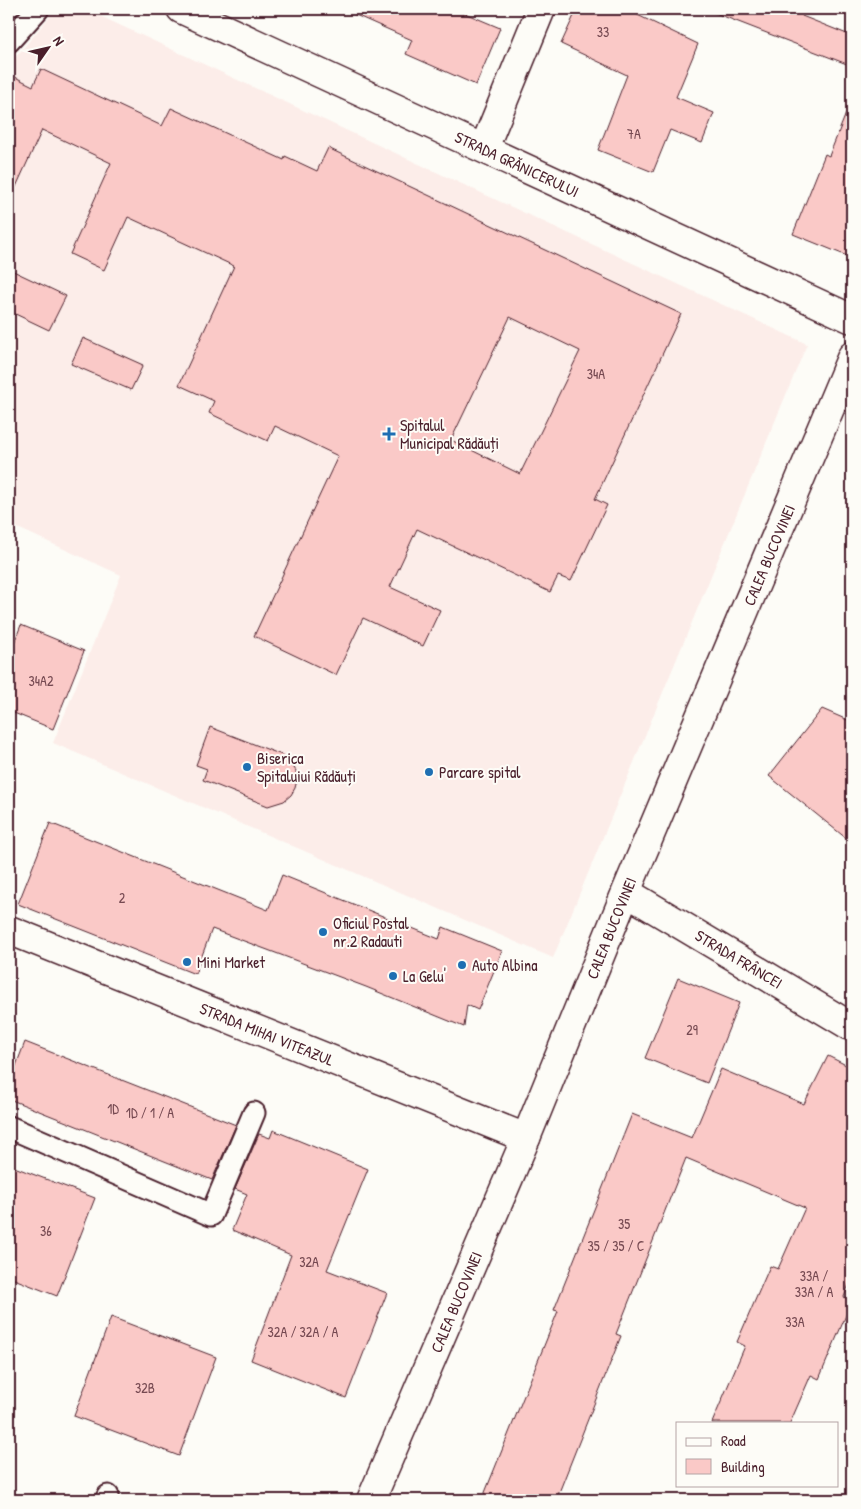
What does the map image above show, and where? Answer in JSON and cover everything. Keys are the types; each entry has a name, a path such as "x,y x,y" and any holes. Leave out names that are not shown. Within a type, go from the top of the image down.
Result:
{"street":[{"name":"STRADA GRĂNICERULUI","path":"181,9 852,319"},
{"path":"484,148 541,9"},
{"name":"CALEA BUCOVINEI","path":"372,1500 526,1138 626,892 852,356"},
{"name":"STRADA FRÂNCEI","path":"626,892 852,1027"},
{"name":"STRADA MIHAI VITEAZUL","path":"9,930 526,1138"}],"lane":[{"path":"9,41 38,9"},
{"path":"9,1127 211,1215 254,1113"}],"shaded area":[{"name":"Spitalul Municipal Rădăuți","path":"56,9 85,9 807,344 553,958 53,743 121,575 9,524 9,65"}],"building":[{"path":"342,9 455,9 500,28 476,85 406,54 412,40"},
{"path":"577,9 625,9 698,44 676,97 714,113 702,143 670,130 653,172 598,150 627,75 561,44"},
{"path":"710,9 804,9 802,16 852,36 852,66 710,11"},
{"path":"41,69 162,126 171,108 284,160 285,156 317,171 328,148 681,314 595,499 607,505 571,581 558,576 550,592 417,529 390,587 440,610 423,646 363,618 336,675 254,636 338,456 275,426 268,441 209,413 214,401 179,385 234,266 128,217 104,270 70,254 111,163 42,130 9,202 9,74 33,86","holes":["510,317 580,351 520,474 451,440"]},
{"path":"851,101 852,258 793,234 825,154 829,156"},
{"path":"9,269 66,296 49,330 9,311"},
{"path":"83,338 143,365 131,390 71,364"},
{"path":"21,625 84,651 53,729 9,711 9,656"},
{"path":"822,709 852,722 852,843 769,776"},
{"name":"Biserica Spitaluiui Rădăuți","path":"210,727 287,757 296,771 297,780 291,795 284,801 268,806 203,780 207,769 196,765"},
{"path":"50,823 268,910 282,875 439,939 443,927 502,951 478,1010 467,1005 464,1027 366,987 212,929 195,974 18,904"},
{"path":"678,978 739,1003 707,1083 645,1058"},
{"path":"25,1042 236,1125 212,1180 9,1099 9,1084"},
{"path":"828,1056 852,1068 852,1277 844,1297 852,1301 819,1379 811,1375 790,1422 712,1422 745,1346 737,1342 770,1266 778,1269 805,1208 686,1158 616,1334 621,1336 556,1500 482,1500 558,1311 554,1310 632,1114 692,1138 721,1069 804,1104"},
{"path":"273,1130 368,1169 327,1270 387,1293 346,1398 251,1360 291,1255 232,1230 247,1194 235,1189 259,1134 270,1138"},
{"path":"9,1165 95,1198 57,1296 9,1277"},
{"path":"111,1317 216,1357 179,1456 74,1416"}],"place":[{"name":"Spitalul Municipal Rădăuți","path":"389,434"},
{"name":"Biserica Spitaluiui Rădăuți","path":"247,767"},
{"name":"Parcare spital","path":"429,772"},
{"name":"Oficiul Postal nr.2 Radauti","path":"323,932"},
{"name":"Mini Market","path":"187,962"},
{"name":"Auto Albina","path":"462,965"},
{"name":"La Gelu'","path":"393,976"}]}
